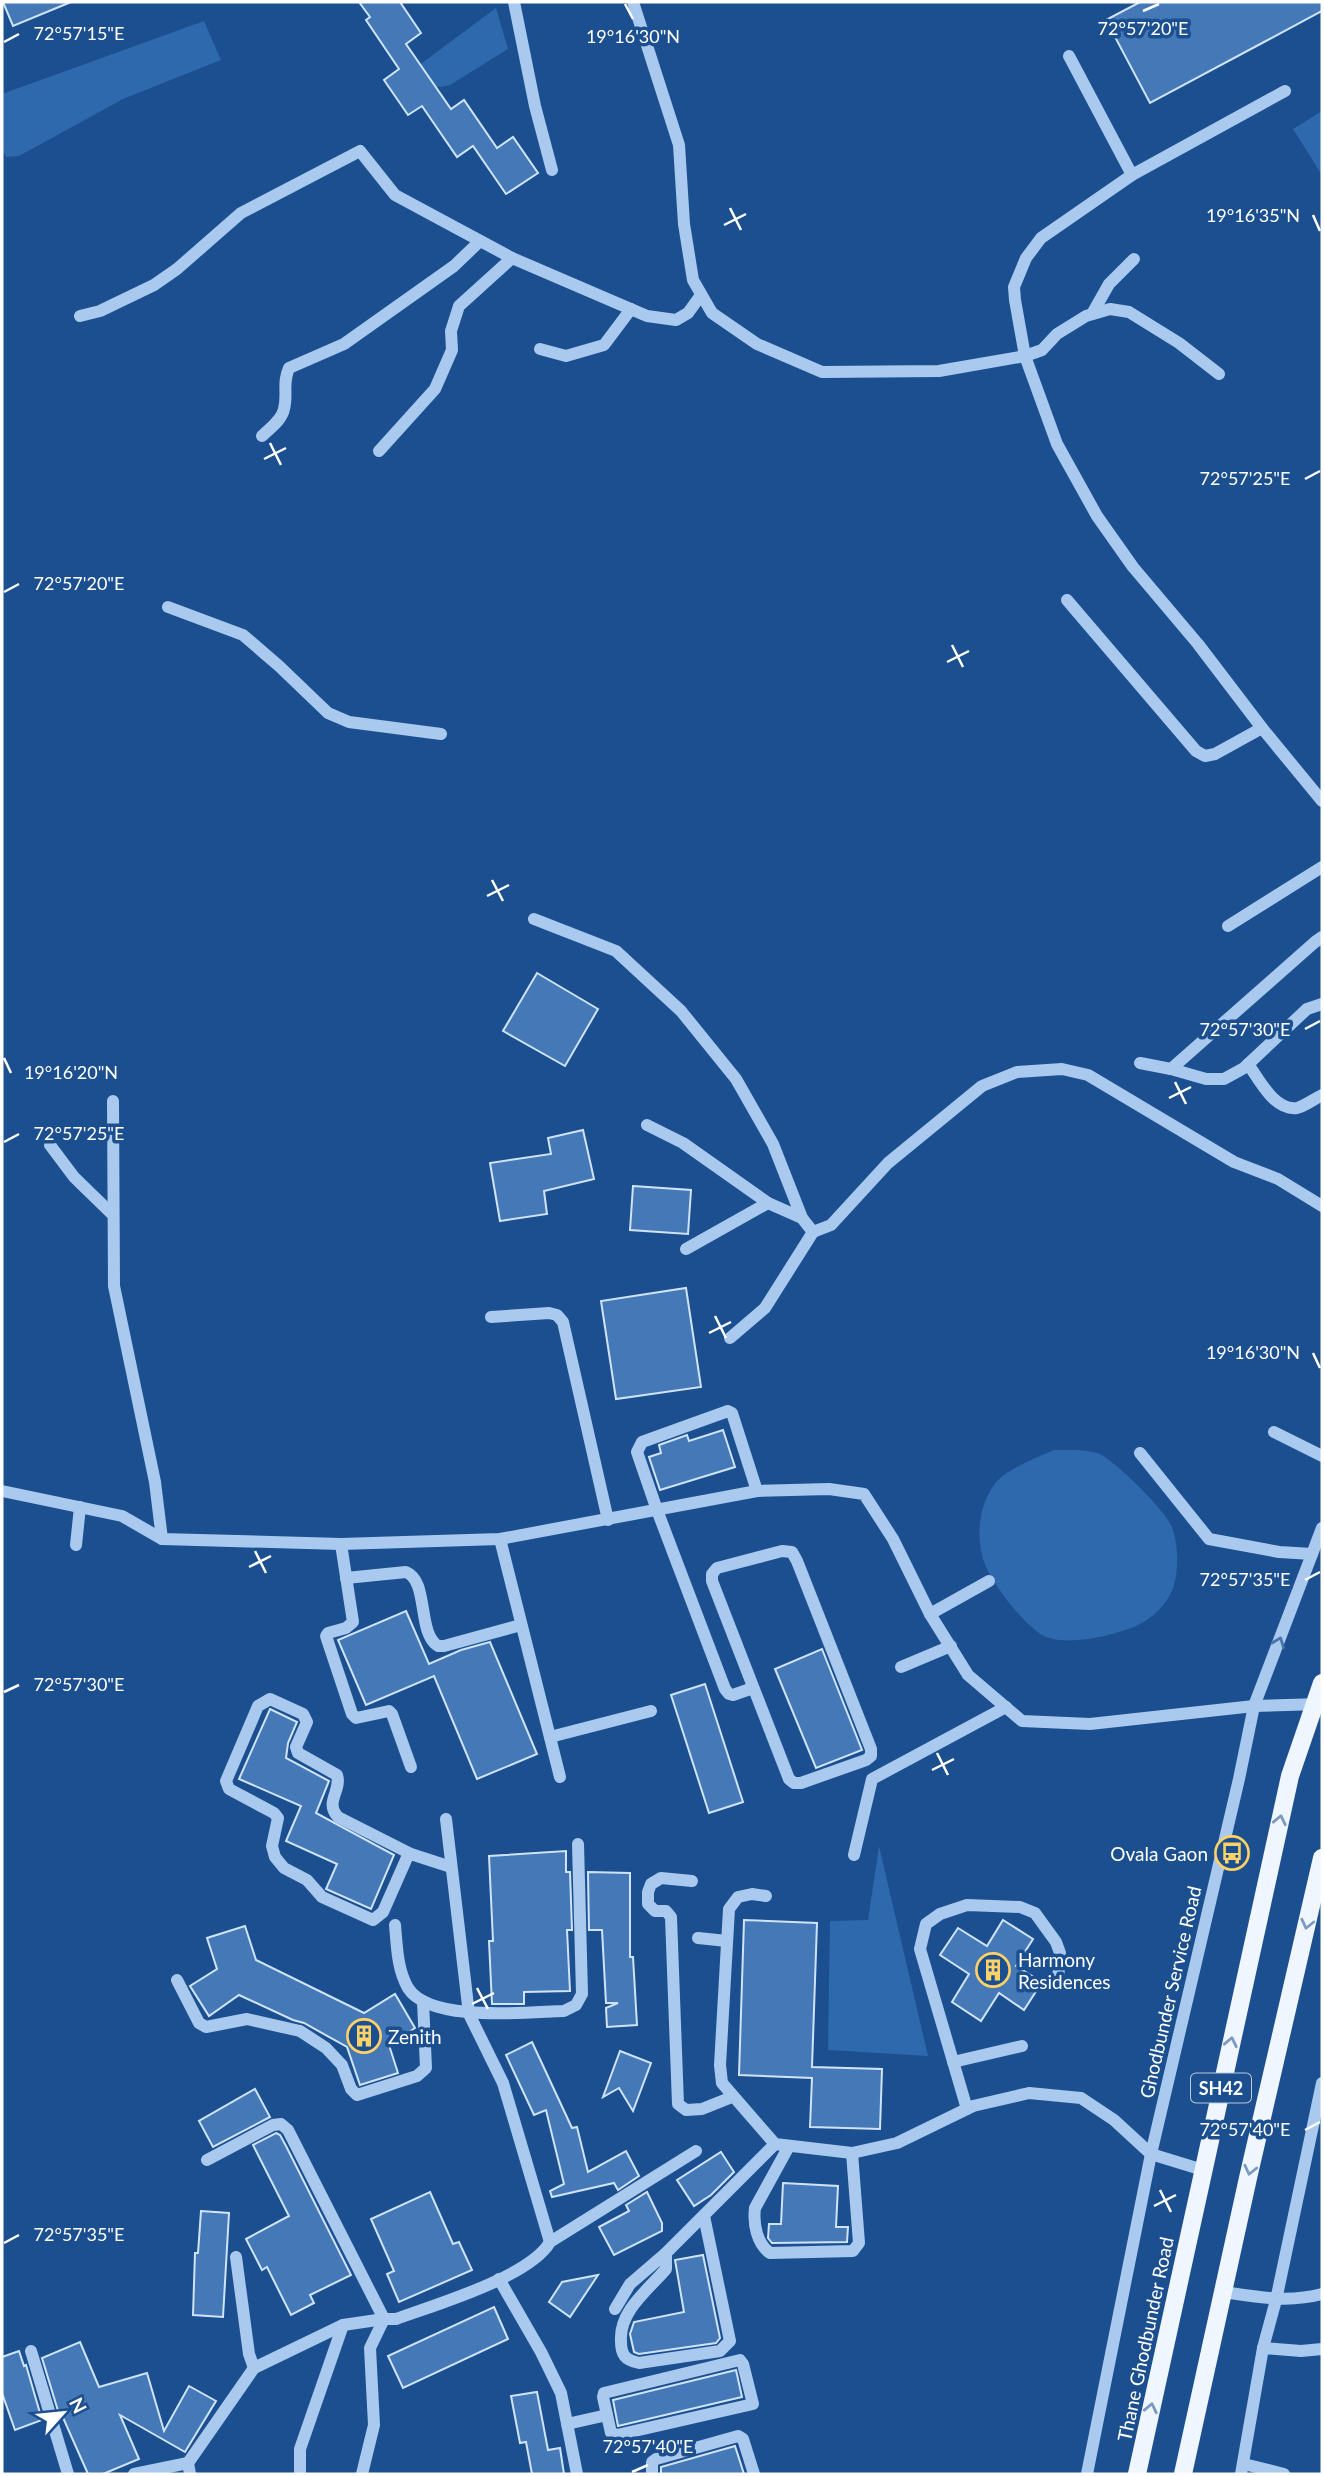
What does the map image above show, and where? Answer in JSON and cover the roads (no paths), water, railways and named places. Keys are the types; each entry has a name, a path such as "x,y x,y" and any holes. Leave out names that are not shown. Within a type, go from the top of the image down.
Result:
{"main road":[{"name":"Thane Ghodbunder Road","path":"1136,2474 1290,1776 1319,1704 1322,1683"},
{"name":"SH42","path":"1182,2474 1322,1858"}],"street":[{"path":"514,2 535,106 552,170"},
{"path":"633,2 679,145 684,224 693,280 712,313 757,344 822,372 939,370 1025,356 1042,350 1057,334 1086,316 1110,309 1129,312 1179,343 1219,374"},
{"path":"1069,56 1132,174"},
{"path":"1285,91 1132,174 1041,237 1026,258 1014,287 1025,356 1057,444 1097,516 1133,567 1198,644 1322,801"},
{"path":"80,316 100,311 154,285 177,270 241,213 360,151 395,195 512,258 631,309 654,318 676,320 688,313 701,295"},
{"path":"262,436 279,420 284,409 284,380 289,368 344,344 454,266 480,241"},
{"path":"379,451 435,389 452,350 451,331 459,306 512,258"},
{"path":"1092,314 1109,284 1134,259"},
{"path":"540,348 566,356 604,345 631,309"},
{"path":"1067,600 1196,751 1205,756 1216,754 1262,728"},
{"path":"168,607 243,635 328,713 349,722 442,734"},
{"path":"1228,926 1322,867"},
{"path":"534,919 616,951 681,1011 736,1079 773,1144 802,1218 813,1232"},
{"path":"1171,1069 1322,937"},
{"path":"1140,1063 1206,1079 1224,1079 1248,1064 1307,1009 1322,1004"},
{"path":"1248,1064 1277,1102 1288,1108 1299,1108 1322,1095"},
{"path":"730,1338 765,1308 813,1232 831,1225 887,1163 982,1086 1017,1072 1062,1069 1088,1075 1234,1162 1278,1179 1322,1206"},
{"path":"113,1101 114,1286 155,1482 162,1539"},
{"path":"647,1125 683,1143 768,1203 802,1218"},
{"path":"50,1145 74,1177 113,1215"},
{"path":"686,1249 744,1214 768,1203"},
{"path":"491,1317 549,1313 557,1315 563,1322 608,1520"},
{"path":"753,1688 733,1695 725,1689 657,1510 637,1452 638,1447 642,1442 729,1410 757,1491"},
{"path":"1274,1432 1322,1456"},
{"path":"1140,1453 1209,1539 1279,1552 1312,1554"},
{"path":"2,1491 122,1516 162,1539 341,1544 500,1539 757,1491 829,1489 864,1493 894,1539 930,1614 968,1675 1022,1721 1090,1724 1254,1706 1319,1704"},
{"path":"76,1545 80,1507"},
{"name":"Ghodbunder Service Road","path":"1087,2474 1152,2154 1254,1706 1322,1528"},
{"path":"500,1539 560,1777"},
{"path":"341,1544 353,1622 346,1628 326,1636 352,1714 356,1718 389,1711 411,1767"},
{"path":"782,1551 792,1552 872,1749 871,1756 801,1783 793,1783 789,1779 753,1688 712,1581 712,1574 717,1568 782,1551"},
{"path":"346,1578 406,1572 411,1574 416,1583 429,1637 438,1646 521,1625"},
{"path":"930,1614 989,1581"},
{"path":"901,1667 951,1646"},
{"path":"409,1853 383,1912 373,1920 322,1897 307,1880 284,1868 275,1857 272,1846 278,1818 274,1813 229,1789 226,1781 258,1706 270,1699 303,1714 306,1718 296,1748 298,1753 337,1774 339,1781 331,1804 338,1817 409,1853 452,1867"},
{"path":"854,1855 872,1779 1006,1707"},
{"path":"550,1737 651,1711"},
{"path":"446,1819 468,2014 503,2082 550,2242"},
{"path":"395,1925 400,1973 410,1991 423,2001 468,2014 564,2011 576,2005 582,1994 578,1844"},
{"path":"692,1881 661,1878 650,1884 648,1892 648,1904 655,1911 666,1911 671,1917 678,2104 686,2110 702,2109 732,2097"},
{"path":"766,1896 752,1894 738,1897 729,1909 720,2066 722,2083 775,2144 852,2153 897,2143 967,2109 1029,2093 1081,2098 1114,2120 1152,2154 1203,2170"},
{"path":"967,2109 920,1949 926,1924 940,1914 967,1905 1020,1907 1035,1913 1056,1942 1060,1953 1058,1980"},
{"path":"698,1938 727,1941"},
{"path":"177,1980 199,2023 206,2027 247,2019 300,2031 326,2048 342,2065 351,2089 357,2095 417,2077 426,2068 423,2001"},
{"path":"953,2062 1021,2046"},
{"path":"1284,2474 1242,2469 1263,2348 1276,2300 1322,2086"},
{"path":"207,2160 273,2125 281,2124 288,2130 384,2319"},
{"path":"615,2309 630,2284 704,2217 775,2144"},
{"path":"789,2146 755,2208 759,2241 770,2253 856,2249 859,2243 852,2153"},
{"path":"134,2474 189,2468 254,2368 343,2325 396,2319 499,2279 533,2261 550,2242 696,2151"},
{"path":"666,2253 666,2269 628,2311 620,2327 621,2352 628,2360 639,2363 720,2351 730,2341 704,2217"},
{"path":"236,2257 249,2354 254,2368"},
{"path":"499,2279 541,2351 561,2393 577,2474"},
{"path":"1223,2292 1276,2300 1305,2299 1322,2294"},
{"path":"362,2474 374,2425 370,2348 384,2319"},
{"path":"300,2474 300,2449 343,2325"},
{"path":"1263,2348 1301,2351 1322,2349"},
{"path":"31,2351 68,2474"},
{"path":"740,2360 754,2400 750,2406 617,2435 611,2433 607,2415 602,2396 605,2392 740,2360"},
{"path":"567,2424 607,2415"},
{"path":"652,2474 652,2462 656,2459 740,2436 754,2474"}],"place":[{"name":"Ovala Gaon","path":"1232,1853"},
{"name":"Harmony Residences","path":"993,1970"},
{"name":"Zenith","path":"364,2036"}]}
